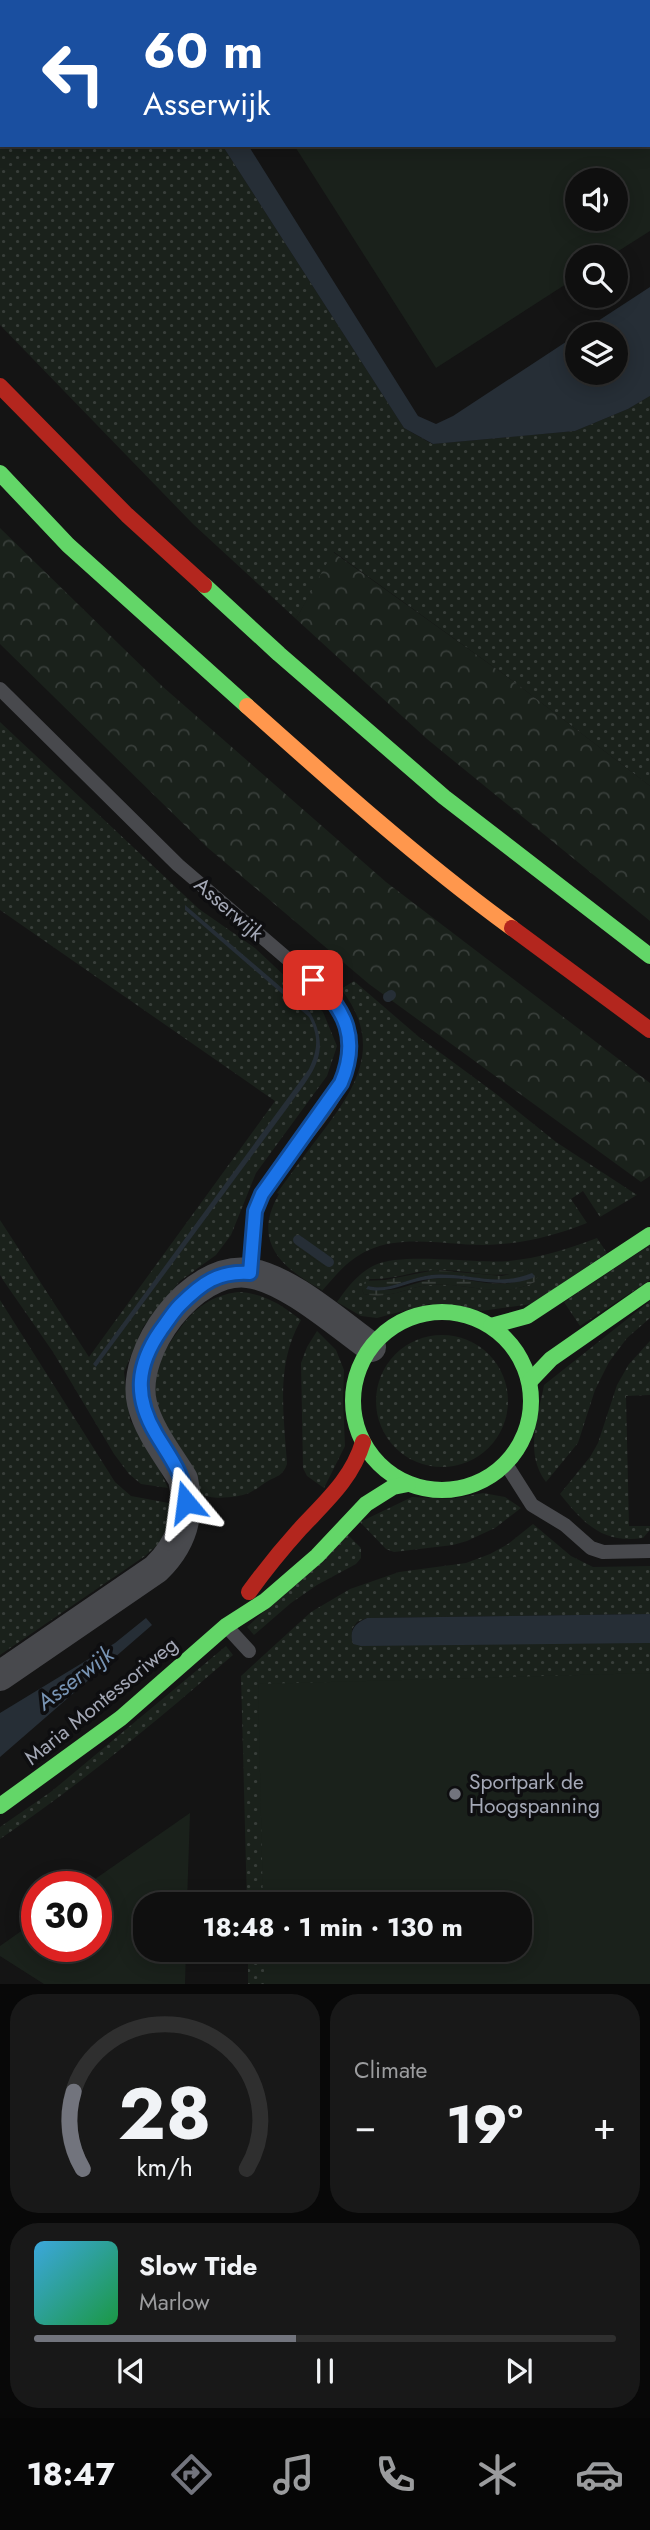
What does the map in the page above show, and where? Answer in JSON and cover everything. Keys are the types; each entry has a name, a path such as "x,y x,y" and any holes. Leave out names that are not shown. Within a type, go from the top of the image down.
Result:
{"main road":[{"path":"0,386 127,515 279,654 444,797 650,956"},
{"path":"0,472 68,545 363,810 460,890 650,1030"},
{"path":"491,1326 527,1316 650,1235"},
{"path":"530,1381 551,1359 650,1290"},
{"path":"427,1313 460,1314 491,1326 516,1350 530,1381 532,1399 526,1434 506,1464 488,1478 468,1488 437,1491 408,1484 382,1467 363,1442 354,1410 354,1393 362,1361 372,1347 396,1325 427,1313"},
{"name":"Maria Montessoriweg","path":"226,1626 297,1533 342,1484 360,1456 363,1442"},
{"name":"Maria Montessoriweg","path":"0,1806 121,1718 226,1626 265,1601 317,1556 366,1504 393,1487 408,1484"}],"street":[{"path":"0,1675 156,1569 176,1546 185,1524 186,1490 183,1479 147,1417 142,1403 141,1381 144,1361 153,1342 177,1308 195,1291 219,1276 235,1272 267,1277 372,1347"}],"lane":[{"name":"Asserwijk","path":"0,689 178,865 332,997 341,1013 348,1030 349,1064 330,1102 262,1194 255,1211 250,1273"},
{"path":"506,1464 532,1506 565,1525 591,1548 603,1552 650,1551"},
{"path":"226,1626 249,1651"}],"green space":[{"path":"0,147 223,147 404,428 432,444 575,431 628,409 650,396 650,786 513,681 334,552 296,619 193,524 0,325"},
{"path":"295,147 650,147 650,231 628,245 565,245 565,285 436,368"},
{"path":"0,528 162,686 386,882 650,1083 650,1176 641,1182 369,984 208,848 0,644"},
{"path":"333,552 513,681 650,786 650,921 427,739 296,619"},
{"path":"0,722 199,909 255,948 323,1012 337,1046 327,1076 256,1173 231,1235 216,1255 180,1281 143,1327 124,1372 130,1420 155,1459 168,1488 141,1484 129,1474 114,1454 53,1352 3,1280 0,1275 0,1220 89,1357 275,1101 0,910"},
{"path":"354,981 419,1037 556,1142 637,1195 600,1217 583,1191 571,1199 587,1223 525,1241 487,1245 412,1242 383,1245 355,1258 321,1292 322,1290 283,1263 270,1240 268,1226 279,1194 277,1193 336,1114 361,1063 361,1028 354,1009 341,989","holes":["301,1236 332,1261 324,1266 294,1243"]},
{"path":"297,1235 331,1257 332,1264 324,1266 296,1246 294,1243"},
{"path":"597,1238 607,1253 532,1304 481,1311 455,1305 429,1304 377,1318 361,1316 337,1302 363,1272 388,1261 520,1260","holes":["529,1269 535,1282 509,1290 428,1285 381,1296 364,1294 362,1290 370,1279 436,1270 494,1275"]},
{"path":"650,1245 650,1280 580,1326 564,1302"},
{"path":"529,1269 537,1270 539,1274 535,1282 509,1290 442,1284 419,1286 381,1296 364,1294 362,1290 365,1281 385,1280 435,1270 502,1276","holes":["532,1274 522,1280 500,1284 436,1278 397,1289 368,1290 368,1286 390,1286 425,1276 452,1275 504,1280"]},
{"path":"238,1292 272,1301 301,1320 287,1355 284,1372 283,1409 287,1464 279,1475 249,1493 217,1498 200,1494 169,1436 157,1404 156,1374 166,1349 193,1314 213,1299"},
{"path":"0,1300 115,1482 131,1496 174,1504 164,1539 145,1556 0,1655"},
{"path":"650,1301 650,1318 627,1338 609,1362 595,1390 578,1443 546,1482 539,1471 534,1447 544,1385"},
{"path":"317,1331 336,1350 344,1370 345,1446 324,1488 307,1476 303,1468 301,1363"},
{"path":"442,1335 467,1340 489,1354 503,1376 508,1401 503,1426 489,1448 467,1462 442,1467 417,1462 395,1448 381,1426 376,1401 381,1376 395,1354 417,1340"},
{"path":"650,1341 650,1395 626,1396 629,1526 650,1526 650,1530 643,1538 617,1538 605,1535 586,1523 560,1494 590,1457 598,1443 617,1385 629,1364"},
{"path":"483,1493 505,1497 521,1508 495,1528 453,1545 394,1552 386,1549 360,1522 412,1497 451,1499"},
{"path":"533,1524 571,1556 593,1567 650,1566 650,1614 367,1618 357,1622 352,1629 353,1644 650,1643 650,1696 568,1699 288,1892 247,1892 241,1676 311,1612 350,1589 399,1572 466,1563 508,1544"},
{"path":"348,1535 361,1548 361,1558 356,1564 291,1603 254,1635 247,1627"},
{"path":"226,1646 233,1655 205,1679 90,1773 0,1839 0,1827 52,1791"},
{"name":"Sportpark de Hoogspanning","path":"650,1673 650,1984 264,1984 264,1962 532,1962 532,1892 263,1892 258,1684"},
{"path":"190,1813 187,1892 133,1892 133,1962 186,1962 185,1984 44,1984 0,1956 0,1946 21,1931 21,1962 112,1962 112,1871 107,1871"},
{"path":"248,1962 272,1962 273,1984 248,1984"}],"water":[{"path":"223,147 249,147 418,416 436,424 453,416 565,343 565,385 628,385 628,322 596,322 618,308 628,308 628,301 650,287 650,396 628,409 575,431 433,444 404,428"},
{"path":"185,905 310,1012 320,1040 319,1052 317,1062 305,1084 96,1367 93,1364 309,1069 316,1049 316,1037 309,1017 185,910"},
{"path":"532,1273 535,1276 533,1278 520,1282 494,1283 444,1278 422,1280 391,1289 366,1289 368,1286 390,1286 425,1276 504,1279"},
{"path":"650,1614 650,1643 361,1646 353,1644 352,1639 354,1628 367,1618"},
{"path":"146,1618 152,1625 0,1757 0,1713 115,1643"}],"waterway":[{"path":"298,1240 329,1262"}],"traffic: fast":[{"path":"0,473 68,545 247,706"},
{"path":"204,585 444,797 650,956"},
{"path":"491,1326 527,1316 650,1235"},
{"path":"530,1381 551,1359 650,1290"},
{"path":"442,1312 476,1319 505,1338 524,1367 531,1401 524,1435 505,1464 476,1483 442,1490 408,1483 379,1464 360,1435 353,1401 360,1367 379,1338 408,1319 442,1312"},
{"path":"0,1806 121,1718 226,1626 265,1601 317,1556 366,1504 393,1487 408,1484"}],"traffic: slow":[{"path":"247,706 410,848 512,928"}],"traffic: jam":[{"path":"0,386 127,515 204,585"},
{"path":"512,928 650,1030"},
{"path":"249,1592 287,1544 345,1479 363,1442"}],"place":[{"name":"Sportpark de Hoogspanning","path":"455,1794"}],"route":[{"path":"186,1502 183,1479 147,1417 142,1403 144,1361 153,1342 177,1308 195,1291 219,1276 235,1272 250,1273 255,1211 262,1194 341,1083 349,1064 348,1030 332,997 313,980"}]}
